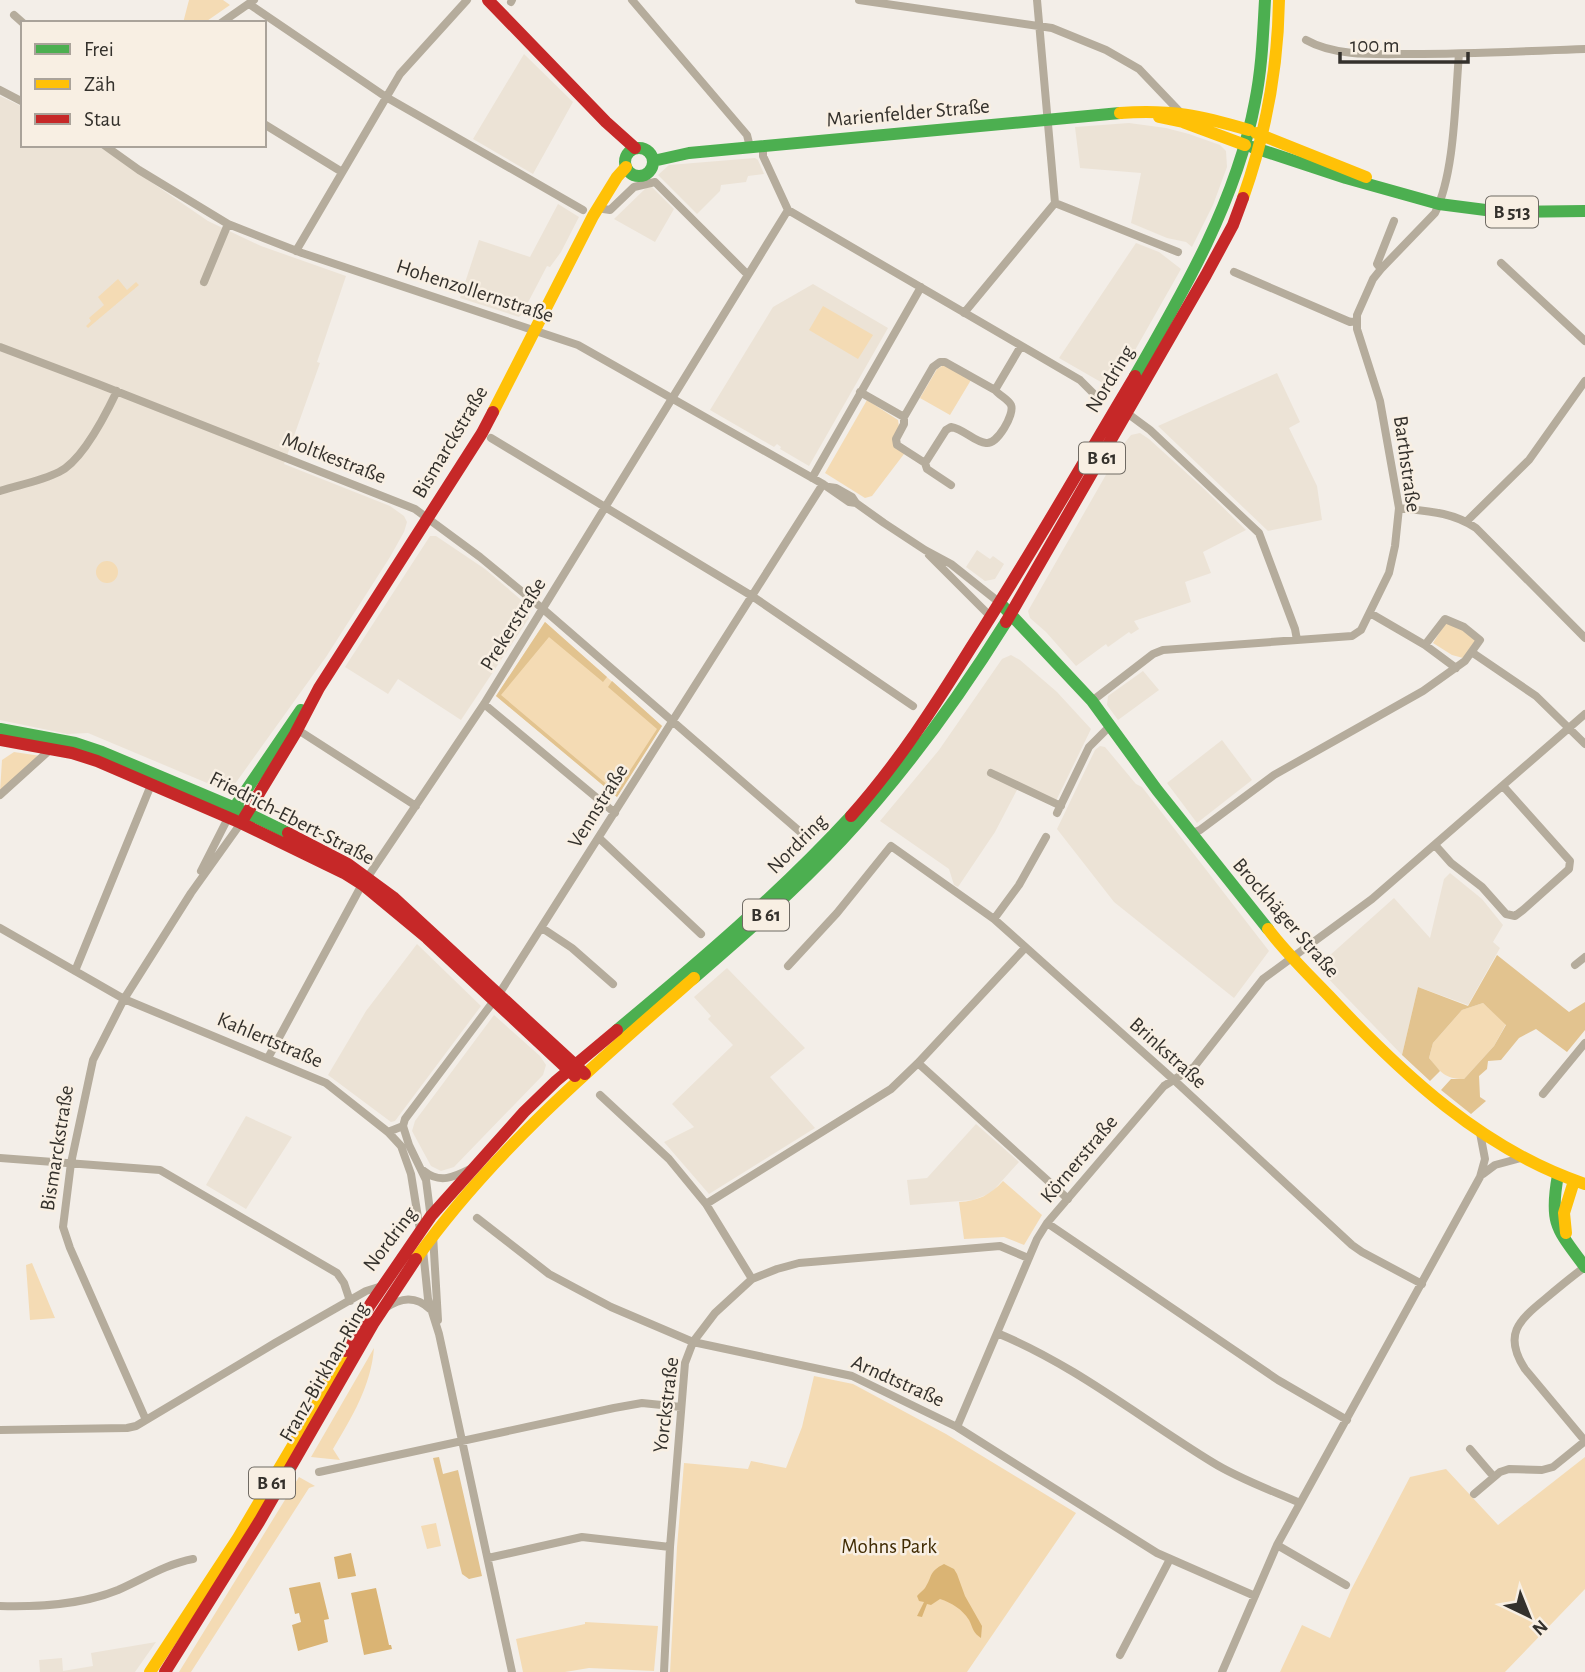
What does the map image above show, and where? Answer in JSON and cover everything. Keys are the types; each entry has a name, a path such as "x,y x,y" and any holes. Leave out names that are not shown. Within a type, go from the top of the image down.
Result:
{"main road":[{"path":"488,0 606,122 630,161 643,148 651,157"},
{"name":"Nordring","path":"382,1286 420,1229 524,1112 571,1067 763,906 838,831 898,761 1000,603 1164,325 1219,219 1250,130 1262,61 1265,0"},
{"name":"Nordring","path":"407,1270 498,1159 582,1077 769,912 845,837 930,737 1012,615 1220,251 1245,192 1264,136 1277,66 1279,0"},
{"name":"Marienfelder Straße","path":"651,157 1155,110 1180,112 1234,124 1404,194"},
{"name":"Marienfelder Straße","path":"1131,113 1183,122 1259,150 1439,204 1501,212 1585,211"},
{"name":"Bismarckstraße","path":"231,813 294,727 482,433 598,207 630,161 646,174 653,166 651,157"},
{"name":"Hohenzollernstraße","path":"1000,603 1012,615"},
{"name":"Brockhäger Straße","path":"1012,615 1092,701 1191,834 1291,957 1354,1023 1414,1079 1480,1133 1521,1158 1580,1182"},
{"path":"990,617 1003,630"},
{"name":"Bismarckstraße","path":"244,818 294,727"},
{"name":"Friedrich-Ebert-Straße","path":"0,729 75,743 244,818 366,881 582,1077"},
{"name":"Friedrich-Ebert-Straße","path":"0,740 52,748 153,779"},
{"path":"1558,1175 1552,1212 1558,1233 1585,1267"},
{"path":"1577,1255 1562,1222 1580,1182"},
{"name":"Franz-Birkhan-Ring","path":"165,1672 266,1510 407,1270"},
{"name":"Franz-Birkhan-Ring","path":"150,1672 258,1506 340,1356 382,1286"}],"street":[{"path":"296,251 400,74 467,0"},
{"path":"632,0 763,156 788,210 1080,380 1093,393"},
{"path":"859,0 1052,28 1107,50 1139,69 1180,112"},
{"path":"964,313 1055,202 1037,0"},
{"path":"224,21 251,2 386,97 583,211"},
{"path":"14,15 21,21"},
{"path":"1306,40 1318,47 1375,54 1585,49"},
{"path":"1234,272 1350,322 1356,321 1373,279 1435,213 1439,204 1448,174 1459,54"},
{"path":"0,90 21,99"},
{"path":"266,125 342,172"},
{"name":"Hohenzollernstraße","path":"107,147 139,170 228,224 296,251 578,345 826,486 832,493 856,503 925,550 951,564 1000,603"},
{"path":"598,207 610,210 634,187 655,182 748,275"},
{"path":"1055,202 1178,252"},
{"name":"Prekerstraße","path":"268,1058 366,881 484,704 788,210"},
{"path":"1381,269 1377,264 1394,221"},
{"path":"204,282 228,224"},
{"path":"1501,263 1585,341"},
{"path":"812,478 921,287"},
{"name":"Barthstraße","path":"1092,701 1153,654 1163,650 1352,636 1361,630 1389,573 1399,508 1380,401 1356,321"},
{"path":"995,390 1021,346"},
{"name":"Moltkestraße","path":"0,348 400,502 428,517 543,609 805,836"},
{"path":"925,463 946,430 951,427 985,443 997,439 1012,414 1013,407 995,390 945,362 940,362 933,368 904,417 904,424 896,439 897,445 925,463 927,469 951,485"},
{"path":"1467,522 1530,460 1585,381"},
{"path":"0,491 48,476 68,466 103,420 117,391"},
{"path":"860,392 904,417"},
{"path":"1127,413 1150,430 1259,533 1296,629 1297,640"},
{"path":"491,438 752,596 913,706"},
{"name":"Vennstraße","path":"403,1126 405,1119 496,998 671,721 826,486"},
{"path":"1399,508 1443,512 1476,528 1585,638"},
{"name":"Hohenzollernstraße","path":"925,550 990,617"},
{"path":"1370,613 1425,645 1456,668"},
{"path":"1191,834 1199,831 1274,775 1414,696 1456,668 1473,653 1480,640 1445,619 1425,645"},
{"path":"1473,653 1536,696 1585,744"},
{"path":"484,704 615,813"},
{"name":"Körnerstraße","path":"957,1427 1028,1258 1047,1223 1164,1086 1194,1068 1263,979 1372,899 1585,714"},
{"path":"991,773 1059,810 1089,747 1111,725"},
{"path":"294,727 414,809"},
{"path":"0,795 52,748"},
{"path":"75,971 153,779"},
{"path":"1435,845 1451,863 1482,887 1510,917 1523,910 1569,869 1570,861 1503,786"},
{"name":"Bismarckstraße","path":"191,893 231,813"},
{"name":"Bismarckstraße","path":"146,1420 63,1227 71,1163 90,1066 124,999 191,893 244,818"},
{"path":"993,919 1019,885 1046,836"},
{"path":"599,838 702,934"},
{"name":"Brinkstraße","path":"788,966 838,913 891,846 993,919 1174,1080 1352,1245 1422,1284"},
{"name":"Kahlertstraße","path":"0,928 124,999 326,1083 388,1132 401,1146 411,1174 431,1310 463,1440 512,1672"},
{"path":"542,928 572,948 613,984"},
{"path":"706,1204 891,1088 1026,948"},
{"path":"1575,965 1585,957"},
{"path":"1543,1094 1585,1043"},
{"path":"918,1063 1068,1199"},
{"path":"600,1094 669,1159 706,1204 752,1279"},
{"path":"388,1132 403,1126"},
{"name":"Kahlertstraße","path":"403,1126 426,1181 433,1235 439,1334"},
{"path":"1222,1672 1277,1545 1480,1177 1485,1158 1480,1133"},
{"path":"0,1158 160,1170 337,1273 344,1283 349,1301"},
{"path":"1480,1177 1495,1165 1521,1158"},
{"path":"421,1169 429,1175 444,1179 473,1168"},
{"name":"Arndtstraße","path":"477,1218 549,1273 611,1307 693,1342 852,1376 957,1427 1170,1559 1255,1596"},
{"path":"1047,1223 1278,1380 1347,1420"},
{"name":"Yorckstraße","path":"664,1672 670,1547 685,1363 693,1342 715,1313 752,1279 799,1264 980,1247 1000,1247 1028,1258"},
{"path":"1474,1494 1494,1477 1509,1469 1542,1470 1553,1467 1585,1441 1525,1369 1516,1356 1514,1342 1521,1320 1585,1267"},
{"name":"Nordring","path":"0,1430 127,1428 146,1420 349,1301 382,1286"},
{"path":"382,1309 397,1301 411,1299 421,1302 431,1310"},
{"path":"997,1333 1047,1356 1119,1399 1214,1464 1300,1503"},
{"path":"319,1472 642,1403 681,1407"},
{"path":"1470,1449 1494,1477"},
{"path":"488,1558 582,1538 670,1547"},
{"path":"1277,1545 1346,1585"},
{"path":"0,1606 60,1604 101,1596 177,1562 192,1559"},
{"path":"1120,1655 1170,1559"}],"shaded area":[{"path":"524,54 573,102 533,174 473,139"},
{"path":"0,96 21,106 21,147 100,147 208,221 261,246 346,276 317,362 320,363 284,464 390,506 404,516 407,522 390,557 326,657 232,788 219,788 88,733 67,734 0,720"},
{"path":"1129,123 1189,134 1220,145 1226,151 1227,167 1213,205 1192,247 1186,242 1167,238 1131,223 1141,173 1080,168 1075,127"},
{"path":"755,158 764,174 748,176 746,182 721,185 720,191 697,214 658,175 669,165"},
{"path":"648,186 674,209 655,242 614,219"},
{"path":"558,204 579,217 561,252 550,267 547,266 519,317 460,298 479,240 530,257"},
{"path":"1136,243 1159,252 1181,269 1113,389 1059,358"},
{"path":"813,284 888,328 809,466 780,449 777,444 774,447 710,410 773,307"},
{"path":"1277,373 1300,422 1289,428 1317,486 1322,520 1268,531 1158,426"},
{"path":"1140,433 1246,530 1203,552 1211,573 1185,582 1191,602 1134,621 1139,629 1131,634 1129,632 1108,647 1106,644 1076,666 1030,618 1028,611 1123,445 1131,435"},
{"path":"430,536 436,536 485,569 526,604 529,618 461,720 398,679 388,694 345,667"},
{"path":"977,550 1004,564 995,579 985,581 966,567"},
{"path":"545,622 607,677 603,682 549,637 501,695 616,792 657,729 608,687 612,681 662,726 617,797 496,696"},
{"path":"1011,655 1057,692 1091,729 1054,805 1018,788 995,832 958,887 954,885 949,869 880,821 939,750 1002,659"},
{"path":"1143,671 1159,690 1118,720 1107,705 1108,696"},
{"path":"1222,740 1252,780 1197,823 1167,783"},
{"path":"1100,746 1105,747 1136,784 1142,787 1269,951 1234,998 1114,902 1057,829 1095,750"},
{"path":"1450,873 1482,899 1503,925 1493,942 1500,948 1468,1005 1418,987 1402,1055 1319,969 1319,965 1394,898 1430,938 1444,879"},
{"path":"417,944 481,1006 395,1121 391,1122 328,1075 366,1011"},
{"path":"1497,955 1569,1012 1585,1002 1585,1030 1567,1052 1536,1029 1519,1038 1501,1060 1488,1061 1487,1069 1479,1076 1480,1097 1486,1101 1471,1114 1441,1090 1451,1079 1464,1079 1494,1046 1506,1025 1483,1003 1462,1010 1433,1043 1429,1058 1440,1071 1430,1081 1402,1055 1418,987 1468,1006"},
{"path":"727,968 805,1048 770,1077 815,1128 709,1194 664,1142 694,1127 672,1104 733,1045 708,1019 711,1016 694,997"},
{"path":"494,1015 540,1056 546,1065 543,1075 454,1167 441,1171 431,1166 412,1131 415,1121"},
{"path":"246,1116 292,1137 246,1209 206,1185"},
{"path":"976,1124 1019,1162 991,1193 973,1200 910,1205 907,1180 927,1178"},
{"path":"439,1457 443,1474 458,1470 482,1576 469,1579 462,1574 433,1458"},
{"path":"351,1553 356,1576 338,1579 334,1557"},
{"path":"944,1564 954,1569 957,1574 965,1596 982,1626 981,1638 963,1613 940,1599 931,1605 927,1604 922,1617 917,1616 924,1602 919,1601 917,1596 925,1588 933,1572"},
{"path":"320,1582 329,1619 324,1620 328,1642 298,1651 292,1625 301,1622 299,1613 295,1614 289,1588"},
{"path":"376,1588 392,1649 364,1655 351,1593"},
{"path":"156,1642 135,1672 40,1672 39,1660 62,1658 63,1671 93,1666 91,1653"}],"green space":[{"path":"189,0 223,0 230,5 207,21 184,21"},
{"path":"118,279 127,290 136,282 139,285 88,328 86,326 91,321 89,318 104,305 98,297"},
{"path":"823,306 873,335 858,359 809,330"},
{"path":"942,366 971,380 950,415 920,398 937,369"},
{"path":"867,400 898,420 895,444 904,454 872,496 865,498 825,473"},
{"path":"107,561 115,564 118,572 115,580 107,583 99,580 96,572 99,564"},
{"path":"545,622 662,726 617,797 496,696"},
{"path":"1446,622 1463,630 1476,641 1463,658 1452,655 1433,643"},
{"path":"14,752 41,756 0,792 2,760"},
{"path":"1483,1003 1506,1024 1494,1046 1464,1079 1447,1076 1429,1058 1433,1043 1462,1010"},
{"path":"1003,1181 1042,1215 1024,1245 1004,1237 964,1239 959,1202 983,1196"},
{"path":"32,1263 55,1318 30,1320 26,1265"},
{"path":"374,1348 365,1388 333,1449 340,1460 311,1457"},
{"name":"Mohns Park","path":"814,1376 853,1384 946,1434 1076,1513 967,1672 670,1672 684,1463 748,1469 751,1461 786,1468 802,1427"},
{"path":"1585,1457 1585,1589 1505,1672 1280,1672 1302,1625 1330,1638 1351,1590 1410,1477 1446,1469 1498,1525"},
{"path":"299,1477 315,1486 309,1488 191,1672 179,1672"},
{"path":"436,1523 441,1546 427,1549 421,1526"},
{"path":"585,1622 658,1626 654,1671 589,1668 565,1672 523,1672 516,1639"}],"traffic: fast":[{"path":"1135,376 1190,278 1236,174 1257,89 1265,0"},
{"path":"653,161 689,153 1120,113"},
{"path":"1252,147 1346,178 1439,204 1501,212 1585,211"},
{"path":"639,148 649,152 653,162 649,172 639,176 629,172 625,162 629,152 639,148"},
{"path":"1000,603 1092,701 1157,790 1268,929"},
{"path":"694,978 788,894 865,815 929,735 1006,622"},
{"path":"230,814 301,710"},
{"path":"0,729 75,743 102,752 288,833"},
{"path":"617,1030 767,900 851,816"},
{"path":"1558,1175 1555,1216 1562,1234 1585,1267"}],"traffic: slow":[{"path":"1243,198 1269,100 1279,0"},
{"path":"1120,113 1186,115 1249,130"},
{"path":"1159,117 1183,122 1245,145"},
{"path":"1256,133 1366,177"},
{"path":"493,412 593,216 626,167"},
{"path":"1268,929 1385,1053 1446,1106 1512,1151 1585,1184"},
{"path":"416,1259 446,1220 511,1146 583,1076 694,978"},
{"path":"1566,1233 1564,1213 1574,1181"},
{"path":"150,1672 238,1538 345,1351"}],"traffic: jam":[{"path":"488,0 606,122 635,148"},
{"path":"1006,622 1206,275 1233,225 1243,198"},
{"path":"851,816 900,755 944,691 1135,376"},
{"path":"241,823 295,734 319,688 493,412"},
{"path":"0,740 72,753 97,761 241,823 344,873 363,885 427,938 575,1076"},
{"path":"288,833 348,864 393,897 585,1074"},
{"path":"345,1351 370,1305 431,1216 524,1112 617,1030"},
{"path":"165,1672 259,1522 373,1324 416,1259"}]}
